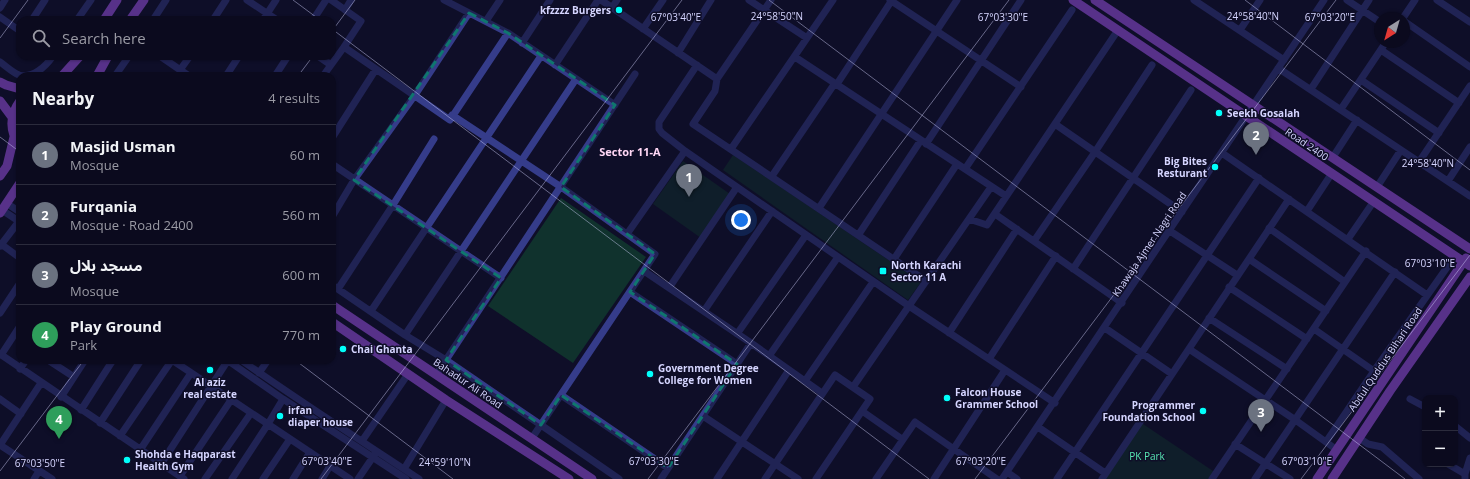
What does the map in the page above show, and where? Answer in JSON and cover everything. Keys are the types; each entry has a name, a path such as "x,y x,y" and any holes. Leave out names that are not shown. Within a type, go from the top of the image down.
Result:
{"main road":[{"path":"107,16 117,0"},
{"path":"133,16 144,0"},
{"name":"Road 2400","path":"1095,0 1253,106 1333,157 1470,250"},
{"name":"Road 2400","path":"1073,5 1118,30 1467,264"},
{"path":"66,72 76,60"},
{"path":"99,72 106,60"},
{"path":"0,82 16,88"},
{"path":"0,101 12,117 14,137 7,166 0,176"},
{"path":"12,117 16,109"},
{"path":"3,209 16,189"},
{"name":"Abdul Quddus Bihari Road","path":"1317,479 1467,264 1470,250"},
{"path":"1332,479 1390,391 1470,277"},
{"name":"Bahadur Ali Road","path":"336,308 592,479"},
{"path":"336,325 446,400 569,479"},
{"path":"466,413 475,401"}],"street":[{"path":"0,8 5,0"},
{"path":"35,16 45,0"},
{"path":"80,16 91,0"},
{"path":"156,16 166,0"},
{"path":"216,16 226,0"},
{"path":"247,0 271,16"},
{"path":"265,16 276,0"},
{"path":"316,16 326,0"},
{"path":"331,0 361,21 336,58"},
{"path":"345,10 351,0"},
{"path":"445,0 508,33 615,106"},
{"path":"486,21 500,0"},
{"path":"522,43 550,0"},
{"path":"555,65 598,0"},
{"path":"601,0 717,79"},
{"path":"612,8 617,0"},
{"path":"643,29 663,0"},
{"path":"678,53 711,0"},
{"path":"749,0 807,38"},
{"path":"771,0 717,79 715,91 693,124 859,234 926,281"},
{"path":"731,149 833,0"},
{"path":"772,176 836,84 891,0 936,32 1021,87"},
{"path":"819,208 957,0"},
{"path":"859,234 981,61 1021,0"},
{"path":"1194,0 1203,2 1240,30 1284,60"},
{"path":"1240,30 1260,0"},
{"name":"Khawaja Ajmer Nagri Road","path":"1002,479 1122,303 1324,0"},
{"path":"1347,0 1374,18"},
{"path":"1311,89 1370,0"},
{"path":"1407,12 1415,0"},
{"path":"1437,0 1470,22"},
{"path":"965,169 1021,87 1073,5"},
{"path":"336,210 354,180 415,95 469,13"},
{"path":"0,17 16,28"},
{"path":"1410,26 1470,67"},
{"path":"969,219 987,226 1118,30"},
{"path":"344,47 450,120 508,33"},
{"path":"1341,109 1381,50 1458,103"},
{"path":"371,312 541,56"},
{"path":"795,57 1006,196"},
{"path":"37,72 50,60"},
{"path":"119,72 126,60"},
{"path":"166,60 183,72"},
{"path":"180,70 187,60"},
{"path":"229,72 236,60"},
{"path":"278,72 285,60"},
{"path":"324,60 331,65"},
{"path":"326,72 335,60"},
{"path":"0,62 16,73"},
{"path":"696,65 659,122 659,129 662,133 685,151 873,282 1054,403"},
{"path":"1034,242 1152,65"},
{"path":"1278,68 1470,196"},
{"path":"336,132 376,69"},
{"path":"436,375 635,74"},
{"path":"405,335 520,160 576,79"},
{"path":"1361,80 1439,133"},
{"path":"1419,162 1470,86"},
{"path":"1073,269 1191,90"},
{"path":"452,115 561,187 655,254 532,438"},
{"path":"1333,157 1356,120"},
{"path":"1055,124 1182,212"},
{"path":"336,286 393,205 434,139"},
{"path":"1448,181 1470,147"},
{"path":"1377,187 1401,150"},
{"path":"627,234 685,151"},
{"path":"1222,153 1428,295"},
{"path":"894,259 957,164"},
{"path":"336,167 501,278"},
{"path":"1307,211 1332,173"},
{"path":"1057,479 1259,178"},
{"path":"669,288 737,187"},
{"path":"853,387 992,187"},
{"path":"1038,427 1104,476 1248,258 1289,199"},
{"path":"1348,239 1374,202"},
{"path":"3,209 16,211"},
{"path":"3,209 16,218"},
{"path":"704,311 772,212"},
{"path":"995,214 1122,303"},
{"path":"16,226 1,245 16,255"},
{"path":"1269,228 1345,282"},
{"path":"949,333 1017,229"},
{"path":"1170,231 1237,275"},
{"path":"736,334 806,235"},
{"path":"1212,479 1366,251"},
{"path":"989,359 1056,256"},
{"path":"1326,442 1455,256"},
{"path":"769,356 838,257"},
{"path":"1248,258 1326,311"},
{"path":"644,271 822,393"},
{"path":"1255,479 1294,419 1395,272"},
{"path":"805,381 873,282"},
{"path":"1229,287 1307,339"},
{"path":"336,288 405,335 446,360 619,479"},
{"path":"0,313 16,289"},
{"path":"630,292 737,364"},
{"path":"1209,318 1286,369"},
{"path":"1105,328 1172,374"},
{"path":"1314,329 1374,371"},
{"path":"16,332 0,355 182,478 231,400"},
{"path":"661,479 751,343"},
{"path":"1189,349 1294,419 1337,450"},
{"path":"20,369 23,364"},
{"path":"56,364 74,378"},
{"path":"61,397 83,364"},
{"path":"81,410 110,364"},
{"path":"100,423 139,364"},
{"path":"120,436 169,364"},
{"path":"178,364 350,479"},
{"path":"161,464 225,364"},
{"path":"234,364 283,399 406,479"},
{"path":"247,364 287,393 378,450 420,479"},
{"path":"259,373 265,364"},
{"path":"717,479 789,370"},
{"path":"934,479 1005,370"},
{"path":"140,450 191,373"},
{"path":"362,441 408,374"},
{"path":"765,479 835,374 870,399 816,479"},
{"path":"42,383 0,445 52,479"},
{"path":"561,395 668,468"},
{"path":"234,478 283,399"},
{"path":"1410,399 1422,405"},
{"path":"0,400 21,414"},
{"path":"404,469 446,400"},
{"path":"862,411 902,439"},
{"path":"205,479 251,413"},
{"path":"702,416 798,479"},
{"path":"876,479 915,422 997,479"},
{"path":"1458,428 1470,438"},
{"path":"1359,438 1368,444 1382,447 1419,479"},
{"path":"264,479 290,439"},
{"path":"1235,444 1290,479"},
{"path":"358,479 378,450"},
{"path":"293,479 310,452"},
{"path":"1452,467 1465,476 1470,458"},
{"path":"325,478 330,466"},
{"path":"34,479 39,471"},
{"path":"1007,472 1017,479"}],"highlighted area":[{"path":"469,13 508,33 615,105 561,187 655,254 630,292 737,364 668,468 561,395 541,425 446,360 501,278 354,180"}],"green space":[{"path":"733,155 921,282 908,300 723,170"},
{"path":"683,161 730,194 701,238 653,204"},
{"path":"561,198 646,257 573,363 488,306"},
{"name":"PK Park","path":"1140,422 1216,473 1212,479 1102,479"}],"place":[{"name":"kfzzzz Burgers","path":"619,10"},
{"name":"Seekh Gosalah","path":"1219,113"},
{"name":"Furqania","path":"1256,155"},
{"name":"Big Bites Resturant","path":"1215,167"},
{"name":"Masjid Usman","path":"689,197"},
{"name":"North Karachi Sector 11 A","path":"883,271"},
{"name":"Chai Ghanta","path":"343,349"},
{"name":"Al aziz real estate","path":"210,370"},
{"name":"Government Degree College for Women","path":"650,374"},
{"name":"Falcon House Grammer School","path":"947,398"},
{"name":"Programmer Foundation School","path":"1203,411"},
{"name":"irfan diaper house","path":"280,416"},
{"name":"مسجد بلال","path":"1261,432"},
{"name":"Play Ground","path":"59,439"},
{"name":"Shohda e Haqparast Health Gym","path":"127,460"}],"district":[{"name":"Sector 11-A","path":"630,151"}]}
